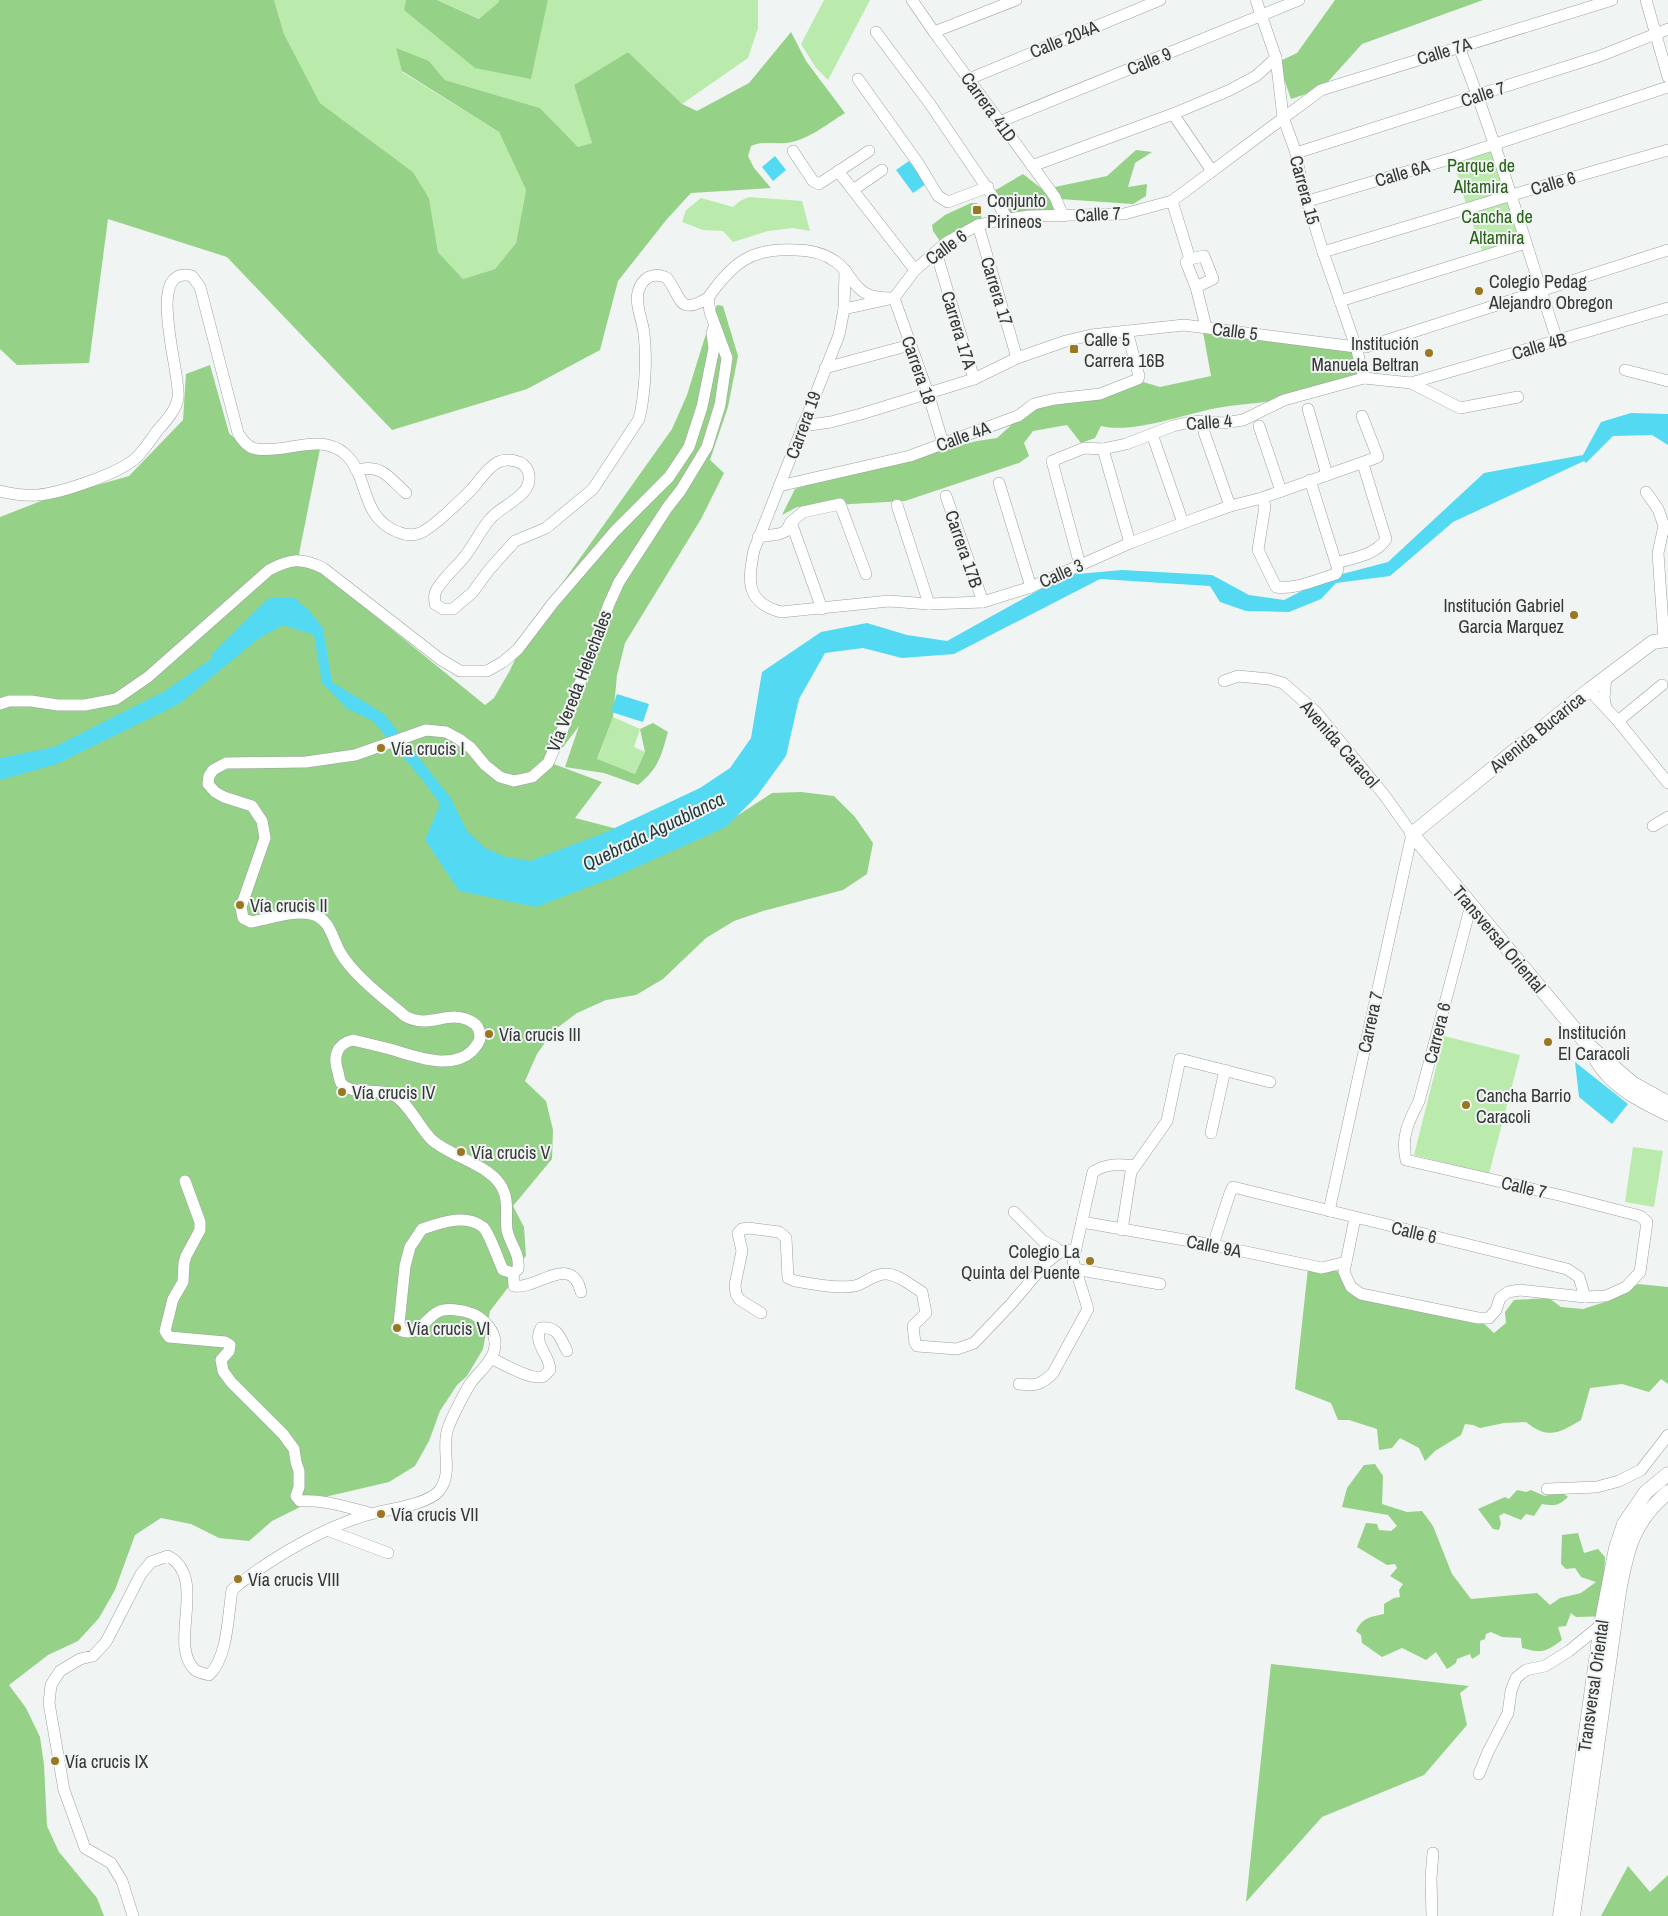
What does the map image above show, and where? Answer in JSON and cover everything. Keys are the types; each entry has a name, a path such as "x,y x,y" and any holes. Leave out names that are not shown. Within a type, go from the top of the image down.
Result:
{"main road":[{"name":"Avenida Bucarica","path":"1412,834 1606,677 1653,642 1666,640"},
{"name":"Transversal Oriental","path":"1412,834 1587,1044 1632,1083 1668,1103"},
{"name":"Transversal Oriental","path":"1587,1044 1602,1070 1628,1093 1668,1114"},
{"name":"Transversal Oriental","path":"1573,1916 1576,1852 1601,1625 1616,1548 1624,1524 1646,1492 1668,1474"},
{"name":"Transversal Oriental","path":"1560,1916 1576,1852 1627,1552 1632,1538 1643,1519 1653,1505 1668,1492"}],"street":[{"name":"Carrera 41D","path":"912,0 1055,197 1063,216"},
{"path":"934,32 1016,0"},
{"name":"Calle 204A","path":"969,79 1160,0"},
{"name":"Carrera 15","path":"1256,0 1276,58 1283,117 1296,153 1301,181 1356,347 1364,378"},
{"name":"Calle 9","path":"999,122 1299,0"},
{"name":"Calle 7A","path":"1283,117 1310,96 1327,87 1612,0"},
{"path":"1646,0 1668,77"},
{"name":"Calle 7","path":"1296,153 1600,56 1668,29"},
{"path":"876,32 930,104 1008,218"},
{"path":"1459,47 1479,96 1557,340"},
{"path":"1032,166 1173,114 1230,90 1256,76 1276,58"},
{"path":"858,79 918,163 938,196 948,202 988,187"},
{"path":"1495,145 1668,88"},
{"path":"1173,114 1212,171"},
{"name":"Calle 7","path":"1063,216 1124,214 1172,201 1283,117"},
{"name":"Calle 6A","path":"1308,200 1495,145"},
{"path":"793,151 816,183 819,184 869,150"},
{"name":"Calle 6","path":"1323,252 1668,150"},
{"path":"1042,180 1045,168 1052,159"},
{"path":"838,170 915,270"},
{"path":"853,190 882,170"},
{"path":"1172,201 1190,259"},
{"name":"Calle 6","path":"894,298 915,270 947,242 978,225 1008,218 1063,216"},
{"name":"Carrera 17","path":"978,225 1018,358"},
{"path":"1340,301 1526,243"},
{"path":"0,491 38,495 62,491 126,466 136,458 171,415 178,397 168,320 167,296 171,281 179,275 185,274 192,276 200,287 238,433 242,442 256,450 303,444 336,448 346,454 356,470 366,497 383,524 404,535 414,535 430,528 472,489 490,468 499,462 506,460 516,461 524,465 528,470 529,480 523,492 512,503 501,508 489,520 467,554 434,595 436,604 443,609 453,609 472,593 489,570 515,541 546,528 593,488 639,419 642,408 645,351 644,333 637,299 638,291 647,277 655,274 667,278 683,304 694,306 708,298 718,283 736,264 749,256 765,250 810,250 835,261 862,291 876,297 894,298"},
{"name":"Calle 5","path":"802,426 846,418 974,379 1018,358 1066,341 1091,335 1184,325 1366,347 1668,250"},
{"name":"Carrera 17A","path":"936,252 974,379"},
{"path":"1196,287 1213,279 1204,256 1190,259 1186,262 1196,287 1206,327"},
{"name":"Carrera 19","path":"749,577 758,537 838,335 844,309 845,270"},
{"name":"Vía Vereda Helechales","path":"513,1272 518,1269 519,1259 507,1230 508,1210 504,1192 498,1180 484,1170 440,1147 415,1120 403,1101 394,1094 381,1091 348,1089 341,1082 335,1064 336,1052 344,1042 352,1040 431,1060 455,1059 468,1055 478,1044 480,1038 479,1030 473,1022 451,1016 423,1022 414,1021 405,1016 351,968 339,951 325,921 313,914 296,913 251,922 243,918 241,907 265,838 262,821 252,806 214,792 208,784 209,776 213,770 226,763 306,762 355,755 426,730 446,732 459,739 471,748 485,765 500,777 514,781 532,777 548,763 565,724 609,604 619,582 667,508 681,490 706,446 720,405 727,358 710,312 708,298"},
{"path":"844,309 894,298"},
{"name":"Carrera 18","path":"894,298 928,393 943,443"},
{"name":"Calle 4B","path":"1411,383 1668,308"},
{"path":"0,704 10,701 30,701 58,706 85,705 116,699 148,677 269,570 284,562 298,560 311,562 323,568 440,660 460,671 487,672 518,649 553,602 615,531 669,477 688,447 702,407 714,348 712,333 715,326"},
{"name":"Calle 4A","path":"779,486 910,456 1018,416 1034,404 1055,399 1100,394 1138,379 1139,376 1127,331"},
{"path":"825,368 910,345"},
{"path":"1625,370 1668,380"},
{"path":"1364,378 1411,383 1460,408 1518,397"},
{"name":"Calle 4","path":"1080,565 1052,461 1084,448 1102,449 1126,444 1186,422 1223,423 1243,420 1284,400 1364,378"},
{"path":"1308,409 1327,474"},
{"name":"Calle 3","path":"749,577 756,599 766,608 780,612 889,602 929,604 983,602 1031,586 1130,543 1183,523 1230,506 1262,498 1327,474 1363,464 1378,457 1362,416"},
{"path":"1259,426 1281,491"},
{"path":"1204,432 1230,506"},
{"path":"1152,434 1183,523"},
{"path":"1102,449 1130,543"},
{"path":"1336,562 1363,556 1382,545 1386,539 1363,464"},
{"path":"356,470 366,468 381,470 406,493"},
{"path":"1262,498 1265,506 1258,550 1276,587 1282,588 1303,584 1336,574 1338,569 1310,480"},
{"path":"998,483 1031,586"},
{"path":"1646,492 1658,509 1664,526 1658,553 1666,640"},
{"name":"Carrera 17B","path":"946,496 983,602"},
{"path":"758,537 786,531 791,522 803,512 840,504 866,574"},
{"path":"897,505 929,604"},
{"path":"791,522 822,609"},
{"name":"Avenida Caracol","path":"1224,681 1238,676 1269,679 1284,683 1316,712 1385,796 1412,834"},
{"path":"1606,677 1604,698 1606,708"},
{"path":"1618,721 1662,685"},
{"path":"1589,690 1618,721 1668,783"},
{"path":"1653,826 1668,817"},
{"name":"Carrera 7","path":"1329,1211 1412,834"},
{"name":"Carrera 6","path":"1406,1160 1403,1146 1406,1126 1419,1101 1471,905"},
{"path":"1122,1230 1131,1172 1167,1121 1180,1059 1270,1082"},
{"path":"1211,1133 1226,1070"},
{"name":"Calle 7","path":"1406,1160 1563,1196 1640,1216 1647,1222 1640,1272 1626,1287 1606,1296 1585,1297"},
{"path":"1020,1384 1035,1386 1053,1373 1088,1309 1073,1261 1093,1172 1109,1164 1135,1166"},
{"path":"185,1180 200,1222 200,1230 186,1256 183,1282 173,1299 165,1331 169,1337 225,1342 230,1346 222,1360 223,1371 252,1405 283,1434 294,1449 299,1471 300,1487 296,1496 300,1501 315,1500 370,1514"},
{"name":"Calle 6","path":"1213,1245 1233,1187 1567,1269 1579,1277 1585,1297"},
{"path":"1014,1212 1043,1241 1060,1252"},
{"path":"1355,1218 1344,1272 1351,1287 1361,1294 1478,1318 1489,1318 1496,1310 1500,1298 1508,1292 1520,1290 1585,1297"},
{"path":"133,1916 122,1881 111,1863 85,1848 64,1790 49,1703 51,1685 60,1671 80,1659 93,1656 106,1642 141,1574 151,1562 168,1556 176,1560 184,1571 187,1590 184,1629 186,1656 195,1670 209,1675 216,1669 223,1649 232,1590 264,1565 328,1530 359,1516 420,1502 439,1492 446,1475 447,1432 470,1384 491,1358 495,1342 488,1324 472,1314 454,1309 437,1311 418,1329 408,1333 402,1331 399,1324 405,1266 410,1247 422,1229 453,1220 470,1222 484,1228 503,1270 513,1272 514,1286 520,1287 542,1278 565,1273 572,1275 578,1281 580,1292"},
{"name":"Calle 9A","path":"1082,1222 1213,1245 1322,1268 1346,1262"},
{"path":"761,1313 740,1300 736,1294 735,1284 742,1251 738,1233 742,1229 779,1232 786,1238 788,1278 795,1281 845,1286 857,1285 878,1275 897,1276 922,1292 926,1313 913,1326 917,1346 949,1349 964,1348 974,1343 1046,1263 1060,1252 1076,1249"},
{"path":"1076,1269 1160,1284"},
{"path":"491,1358 530,1376 538,1378 544,1376 550,1370 550,1363 539,1343 538,1334 541,1328 549,1327 556,1331 567,1351"},
{"path":"1546,1489 1597,1487 1619,1480 1641,1470 1668,1435"},
{"path":"328,1530 388,1553"},
{"path":"1479,1774 1508,1713 1511,1691 1516,1678 1526,1670 1545,1666 1601,1625"},
{"path":"1432,1916 1431,1878 1433,1853"}],"green space":[{"path":"0,0 274,0 284,34 320,103 413,172 429,198 438,252 463,279 495,269 516,243 526,190 499,132 402,71 396,48 429,61 445,80 540,108 578,147 592,143 574,85 628,52 682,104 697,111 749,83 791,32 806,61 845,113 817,131 794,142 764,143 751,146 748,156 754,168 771,188 691,193 667,219 618,281 600,350 527,389 392,430 227,257 108,219 89,363 17,365 0,349"},
{"path":"274,0 406,0 405,10 531,78 548,0 758,0 758,28 748,58 682,104 628,52 574,85 592,143 578,147 540,108 445,80 429,61 402,72 499,132 526,190 516,243 495,269 463,279 438,252 429,198 413,172 320,103 284,34"},
{"path":"406,0 437,0 479,19 499,0 548,0 531,79 475,68 404,10"},
{"path":"437,0 499,0 499,2 480,19"},
{"path":"824,0 870,0 828,80 816,68 801,44"},
{"path":"1335,0 1483,0 1362,44 1325,85 1312,92 1291,99 1278,62 1297,53"},
{"path":"1495,145 1526,243 1484,256 1467,208 1453,158"},
{"path":"1136,150 1152,152 1135,163 1128,187 1147,184 1146,196 1133,204 1060,199 1055,187 1107,176"},
{"path":"1023,174 1056,200 1053,215 1000,214 989,194"},
{"path":"749,197 802,201 810,231 793,228 768,231 733,242 723,231 703,230 682,222 686,210 701,198 733,207"},
{"path":"971,203 977,203 980,208 980,222 940,241 933,231 932,225 945,215"},
{"path":"717,305 723,306 738,356 728,407 710,460 724,473 701,519 625,643 617,675 613,717 597,759 635,774 645,752 640,729 653,723 668,732 661,755 651,773 638,785 604,773 565,767 579,726 551,763 602,782 575,818 637,834 723,825 772,793 801,792 834,796 855,817 873,843 867,874 843,890 763,911 734,921 706,938 663,979 636,995 606,1000 577,1013 553,1031 537,1054 525,1081 546,1101 553,1130 552,1159 513,1206 524,1227 526,1256 514,1268 510,1285 490,1311 483,1349 467,1376 457,1385 440,1411 429,1441 415,1466 389,1482 329,1496 300,1507 272,1521 249,1541 219,1538 191,1524 161,1518 135,1535 115,1590 99,1618 78,1641 48,1655 9,1685 26,1708 40,1737 44,1765 47,1826 59,1852 97,1898 104,1916 0,1916 0,517 41,501 129,476 183,420 186,374 210,365 229,433 249,453 320,449 299,554 485,705 494,698 531,627 672,429 687,395"},
{"path":"1203,332 1354,349 1364,378 1282,400 1233,405 1143,425 1114,428 1101,426 1095,438 1081,443 1067,425 1033,431 1024,443 1029,456 1019,463 905,501 797,507 782,515 795,489 977,441 997,438 1027,411 1140,381 1160,387 1211,376"},
{"path":"613,717 640,729 634,747 645,752 635,774 597,760"},
{"name":"Cancha Barrio Caracoli","path":"1444,1036 1520,1055 1489,1174 1414,1155"},
{"path":"1633,1147 1663,1151 1654,1207 1625,1202"},
{"path":"1308,1268 1344,1272 1351,1287 1478,1318 1494,1333 1506,1323 1505,1312 1514,1300 1549,1298 1561,1307 1583,1309 1611,1300 1638,1284 1668,1287 1668,1384 1661,1379 1649,1392 1622,1384 1590,1388 1581,1420 1554,1433 1541,1431 1526,1422 1504,1423 1480,1428 1465,1424 1461,1435 1435,1451 1425,1461 1419,1448 1400,1438 1392,1448 1379,1450 1377,1429 1349,1420 1338,1420 1331,1403 1295,1389"},
{"path":"1375,1464 1383,1476 1382,1504 1407,1512 1422,1511 1433,1526 1452,1574 1471,1599 1537,1593 1550,1605 1560,1598 1581,1593 1596,1582 1581,1577 1575,1568 1566,1569 1561,1564 1562,1535 1578,1533 1584,1553 1598,1549 1605,1557 1604,1578 1611,1616 1576,1617 1571,1613 1566,1626 1558,1627 1562,1640 1543,1651 1522,1648 1521,1638 1502,1637 1491,1632 1486,1634 1485,1639 1480,1641 1480,1654 1472,1659 1470,1654 1457,1659 1456,1663 1447,1669 1436,1652 1426,1660 1402,1648 1382,1657 1362,1643 1361,1635 1356,1631 1364,1620 1384,1614 1384,1604 1400,1597 1399,1590 1403,1584 1390,1576 1397,1568 1395,1564 1387,1565 1357,1547 1366,1523 1377,1524 1379,1530 1391,1531 1397,1526 1388,1515 1342,1507 1347,1488 1364,1465"},
{"path":"1517,1490 1526,1492 1531,1490 1545,1496 1560,1491 1568,1497 1556,1505 1542,1504 1534,1516 1526,1514 1521,1520 1504,1513 1499,1516 1501,1523 1499,1530 1493,1529 1478,1509 1505,1497 1509,1499"},
{"path":"1271,1664 1469,1686 1460,1693 1467,1725 1424,1775 1322,1817 1246,1902"},
{"path":"1628,1866 1650,1892 1668,1875 1668,1916 1601,1916"}],"water":[{"path":"775,156 786,170 773,181 762,167"},
{"path":"909,161 926,184 913,193 896,170"},
{"path":"1631,413 1668,414 1668,445 1652,435 1613,436 1586,463 1584,461 1453,522 1390,576 1336,583 1321,599 1289,612 1246,611 1220,602 1210,586 1100,579 954,654 902,658 863,648 825,653 799,699 786,756 757,796 726,827 617,876 536,907 459,891 425,840 440,804 373,721 346,708 322,683 314,635 283,625 258,639 179,704 57,764 0,780 0,758 54,747 165,691 280,611 306,607 323,628 332,682 384,714 450,797 467,831 485,848 506,857 530,861 604,833 700,788 730,768 751,738 762,672 821,632 867,623 907,635 947,641 1066,575 1122,570 1212,575 1249,595 1284,600 1327,578 1388,562 1484,473 1583,455 1601,422"},
{"path":"617,694 649,704 643,722 611,712"},
{"path":"1575,1062 1628,1104 1612,1124 1579,1097"}],"waterway":[{"name":"Quebrada Aguablanca","path":"219,658 272,606 291,605 310,624"}],"place":[{"name":"Conjunto Pirineos","path":"977,210"},
{"name":"Colegio Pedag Alejandro Obregon","path":"1479,291"},
{"name":"Calle 5 Carrera 16B","path":"1074,349"},
{"name":"Institución Manuela Beltran","path":"1429,353"},
{"name":"Institución Gabriel Garcia Marquez","path":"1574,615"},
{"name":"Vía crucis I","path":"381,748"},
{"name":"Vía crucis II","path":"240,905"},
{"name":"Vía crucis III","path":"489,1034"},
{"name":"Institución El Caracoli","path":"1548,1042"},
{"name":"Vía crucis IV","path":"342,1092"},
{"name":"Cancha Barrio Caracoli","path":"1466,1105"},
{"name":"Vía crucis V","path":"461,1152"},
{"name":"Colegio La Quinta del Puente","path":"1090,1261"},
{"name":"Vía crucis VI","path":"397,1328"},
{"name":"Vía crucis VII","path":"381,1514"},
{"name":"Vía crucis VIII","path":"238,1579"},
{"name":"Vía crucis IX","path":"55,1761"}],"park label":[{"name":"Parque de Altamira","path":"1481,175"},
{"name":"Cancha de Altamira","path":"1497,226"}]}
